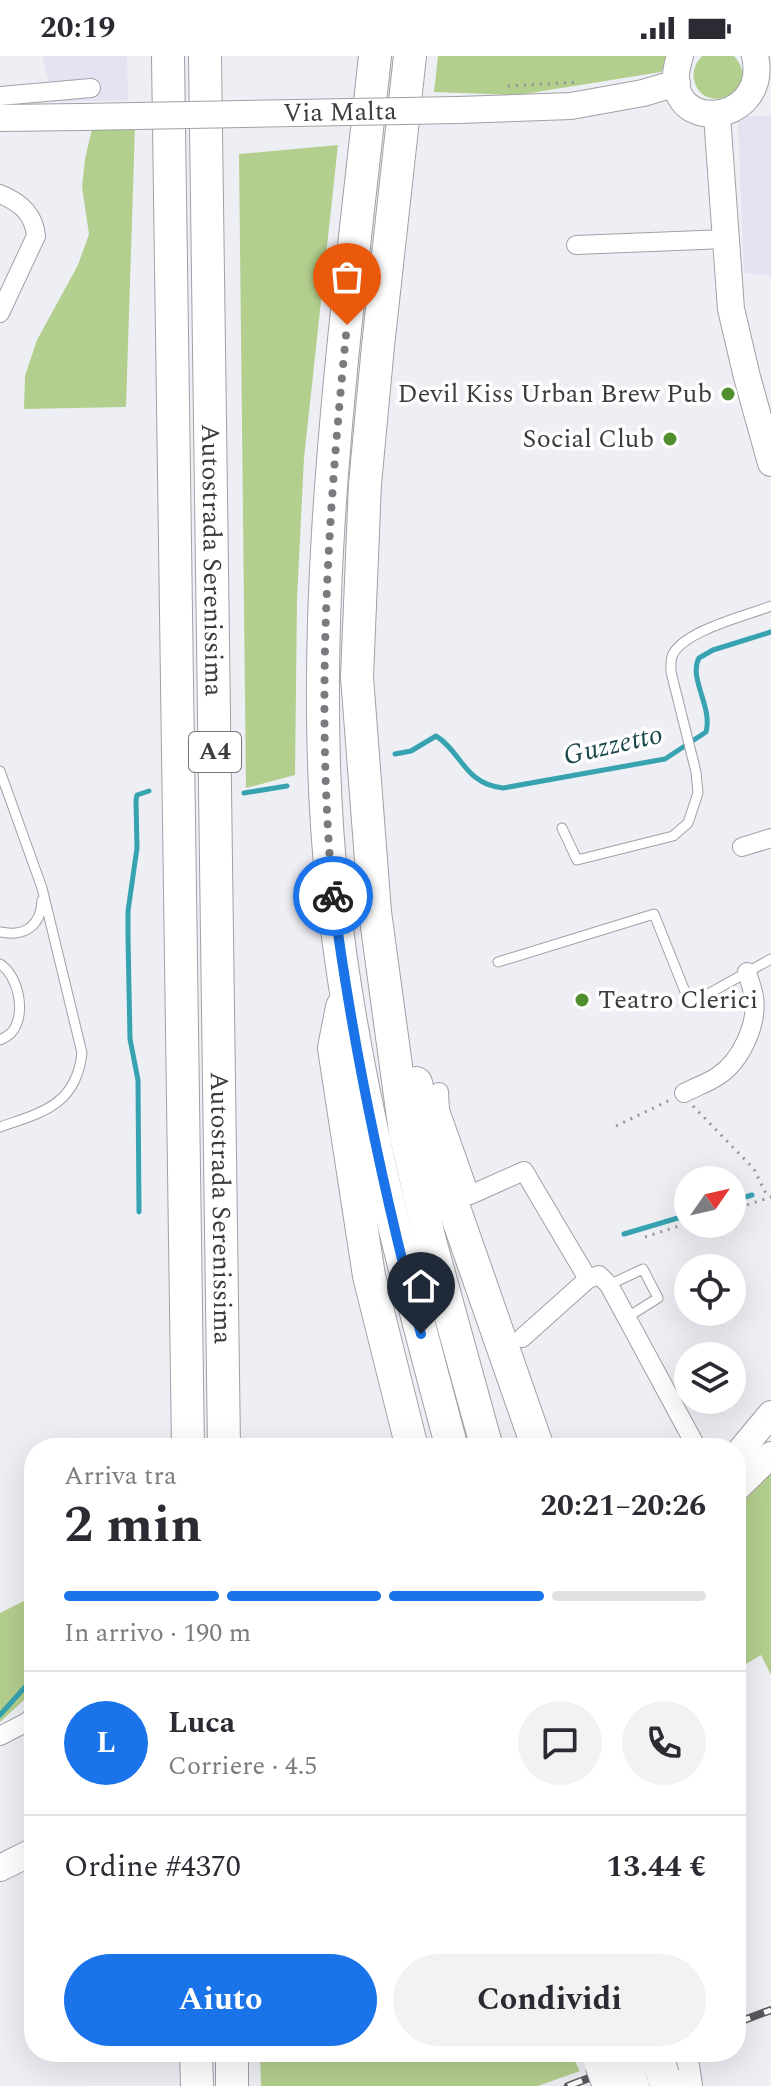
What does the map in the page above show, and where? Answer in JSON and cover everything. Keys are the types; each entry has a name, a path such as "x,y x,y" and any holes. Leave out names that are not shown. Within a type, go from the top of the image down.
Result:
{"highway":[{"name":"Autostrada Serenissima","path":"168,56 188,1438"},
{"name":"Autostrada Serenissima","path":"205,56 224,1438"},
{"path":"375,56 331,485 326,580 324,773 332,893 345,992 398,1249 449,1438"},
{"path":"410,56 378,346 359,579 357,677 365,801 382,968 405,1132 430,1241 484,1438"},
{"path":"382,968 395,997 431,1142 535,1438"},
{"path":"345,992 334,1048 369,1276 410,1438"},
{"path":"196,2062 197,2086"},
{"path":"232,2062 232,2086"}],"street":[{"path":"680,56 676,68 677,83 687,103 706,114 717,116 739,110 765,82 755,56"},
{"name":"Via Malta","path":"0,118 571,106 643,93 677,83"},
{"path":"0,96 91,88"},
{"path":"717,116 731,309 771,463"},
{"path":"0,194 13,199 27,212 35,224 36,236 0,313"},
{"path":"576,245 726,239"},
{"path":"742,847 771,838"},
{"path":"684,1093 719,1075 734,1061 744,1043 753,1023 754,999 747,972"},
{"path":"439,1092 440,1110 470,1195 524,1171 588,1279"},
{"path":"522,1338 588,1279 599,1275 609,1285 692,1438"},
{"path":"746,1444 771,1414"},
{"path":"746,1479 771,1455"},
{"path":"0,1736 24,1724"},
{"path":"0,1868 24,1856"}],"lane":[{"path":"562,828 577,860 673,836 688,823 698,793 696,772 671,672 671,657 679,645 696,635 771,606"},
{"path":"0,771 42,888 82,1053 80,1070 72,1088 50,1110 0,1127"},
{"path":"0,932 15,935 34,924 41,910 42,888"},
{"path":"498,962 654,914 690,1004 771,959"},
{"path":"0,964 7,968 21,1007 12,1032 0,1040"},
{"path":"609,1285 643,1269 658,1298 626,1318"}],"path":[{"path":"502,89 529,84 591,82"},
{"path":"616,1126 684,1093 695,1109 754,1169 769,1198 746,1205"},
{"path":"645,1237 674,1228"}],"shaded area":[{"path":"42,56 127,56 128,100 54,102"},
{"path":"746,116 771,116 771,276 744,273 738,122"}],"green space":[{"path":"438,56 671,56 661,72 518,95 434,92"},
{"path":"702,56 734,56 742,68 742,80 737,89 719,99 700,92 694,73"},
{"path":"135,127 126,407 24,409 25,376 37,340 78,265 89,234 82,187 92,129"},
{"path":"338,145 304,458 297,599 295,775 246,788 239,154"},
{"path":"771,1472 771,1675 761,1655 746,1664 746,1496"},
{"path":"24,1601 24,1700 0,1722 0,1613"},
{"path":"260,2062 575,2062 580,2071 538,2086 261,2086"}],"waterway":[{"name":"Guzzetto","path":"395,754 411,751 436,736 472,774 490,785 503,788 665,759 706,732 706,713 696,674 699,658 713,650 771,632"},
{"name":"Guzzetto","path":"244,793 287,786"},
{"name":"Guzzetto","path":"139,1212 138,1080 130,1039 128,911 137,848 136,800 137,795 149,791"},
{"path":"746,1197 752,1195"},
{"path":"624,1234 674,1219"},
{"path":"0,1715 24,1688"}],"railway":[{"path":"746,2019 771,2010"},
{"path":"568,2086 632,2062"}],"way so far":[{"path":"333,896 324,773 326,580 331,485 347,325"}],"place":[{"name":"Devil Kiss Urban Brew Pub","path":"728,394"},
{"name":"Social Club","path":"670,439"},
{"name":"Teatro Clerici","path":"582,1000"}],"route":[{"path":"333,896 345,992 373,1135 398,1249 421,1334"}]}
